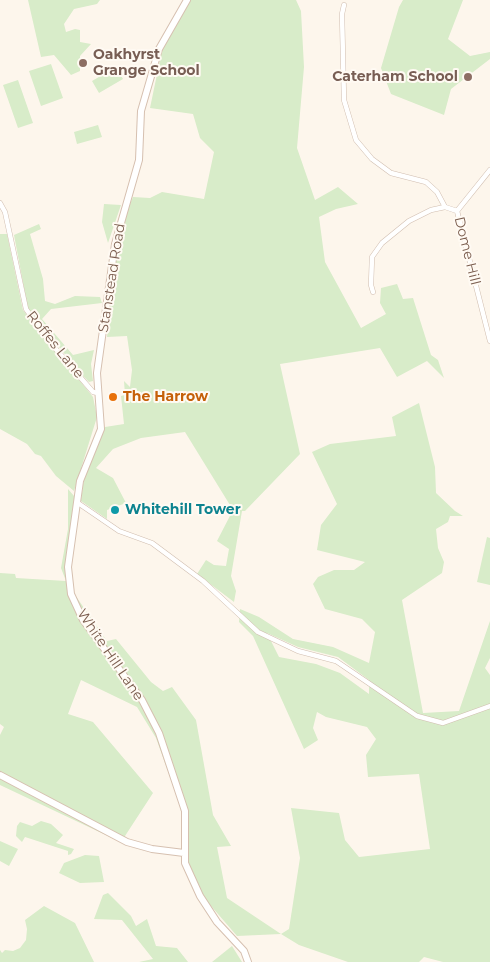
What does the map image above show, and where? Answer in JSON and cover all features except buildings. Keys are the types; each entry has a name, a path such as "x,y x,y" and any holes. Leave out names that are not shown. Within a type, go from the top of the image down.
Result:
{"street":[{"name":"Stanstead Road","path":"78,503 80,481 101,429 97,373 115,244 139,160 141,111 158,49 187,0"},
{"path":"344,5 342,14 344,100 356,140 372,158 391,173 426,182 437,192 445,207"},
{"name":"Dome Hill","path":"490,170 457,211 490,341"},
{"name":"Roffes Lane","path":"0,203 4,212 26,309 48,340 93,392 98,393"},
{"path":"374,292 371,285 372,258 382,243 409,221 431,210 445,207 457,211"},
{"path":"78,503 119,531 152,543 203,581 258,632 298,651 336,661 417,716 443,723 490,706"},
{"name":"White Hill Lane","path":"78,503 68,567 71,594 84,620 142,700 159,733 185,811 184,853 186,863 200,896 217,922 244,951 248,962"},
{"path":"0,775 127,842 152,849 184,853"}],"green space":[{"path":"28,0 100,0 97,4 74,9 64,24 66,32 75,29 80,30 80,42 91,44 80,56 80,71 71,75 54,55 41,57"},
{"path":"188,0 296,0 301,11 304,67 297,148 315,200 338,187 358,204 336,209 319,217 325,262 361,328 386,314 380,303 381,288 397,284 403,299 413,298 431,355 438,360 444,378 427,361 397,377 380,348 280,364 300,454 245,511 242,511 231,576 236,591 234,602 197,574 206,560 214,565 226,566 229,549 217,541 233,510 185,432 141,438 113,449 96,468 113,478 126,503 107,510 107,519 81,501 84,478 105,427 124,424 121,396 125,395 124,381 130,387 132,370 127,336 107,337 115,251 127,211 133,197 150,198 162,192 204,199 214,152 200,138 193,114 150,108 162,50"},
{"path":"403,0 463,0 448,39 470,56 490,52 490,59 451,89 444,115 391,94 381,68 399,7"},
{"path":"51,64 63,98 41,106 29,71"},
{"path":"116,67 123,79 99,93 92,81"},
{"path":"18,80 33,123 18,128 3,85"},
{"path":"98,125 102,137 77,144 74,132"},
{"path":"104,204 121,205 108,243 102,222"},
{"path":"39,224 41,229 30,234 43,279 45,301 55,304 75,296 100,297 102,303 51,309 42,319 73,355 94,350 91,364 93,381 89,382 81,374 28,309 14,235"},
{"path":"0,234 7,234 23,310 93,397 97,417 74,491 56,476 41,456 35,454 27,444 0,429"},
{"path":"419,403 435,467 436,493 463,516 450,516 448,522 436,529 438,548 444,562 442,573 402,600 423,713 459,711 490,621 490,658 485,668 490,675 490,962 443,962 424,957 419,962 348,962 299,945 281,934 289,929 300,858 291,808 339,813 345,840 359,857 430,849 419,774 368,777 366,755 376,739 367,727 326,717 317,712 313,728 318,740 304,749 253,636 239,622 240,609 259,617 293,639 333,647 369,663 375,632 362,619 325,609 313,584 318,577 334,570 354,570 365,562 317,550 321,525 337,504 312,452 330,444 396,436 392,417","holes":["267,633 298,647 338,657 369,680 369,694 340,673 316,664 279,657"]},
{"path":"68,489 74,496 74,506 65,567 66,581 61,568 68,529"},
{"path":"487,537 490,538 490,585 477,582"},
{"path":"0,573 15,574 16,578 66,581 107,641 116,639 151,682 163,691 172,687 196,720 213,815 231,846 217,847 227,898 281,934 237,936 205,899 189,864 180,805 156,738 137,707 81,680 68,714 93,722 153,793 125,836 129,846 0,785 0,735 4,727 0,724"},
{"path":"41,821 51,824 63,835 56,843 74,849 71,854 68,855 68,851 25,837 22,842 16,836 17,826 20,822 32,826"},
{"path":"0,841 18,849 9,866 0,861"},
{"path":"85,855 99,856 104,882 80,883 59,873 64,863"},
{"path":"108,893 131,916 136,926 147,919 156,946 177,948 188,962 139,962 153,959 122,920 94,919 103,895"},
{"path":"44,906 75,923 94,962 0,962 0,950 2,953 5,950 13,951 20,948 26,940 27,929 25,920"},
{"path":"232,946 242,962 212,962"}],"place":[{"name":"Oakhyrst Grange School","path":"83,63"},
{"name":"Caterham School","path":"468,77"},
{"name":"The Harrow","path":"113,397"},
{"name":"Whitehill Tower","path":"115,510"}]}
